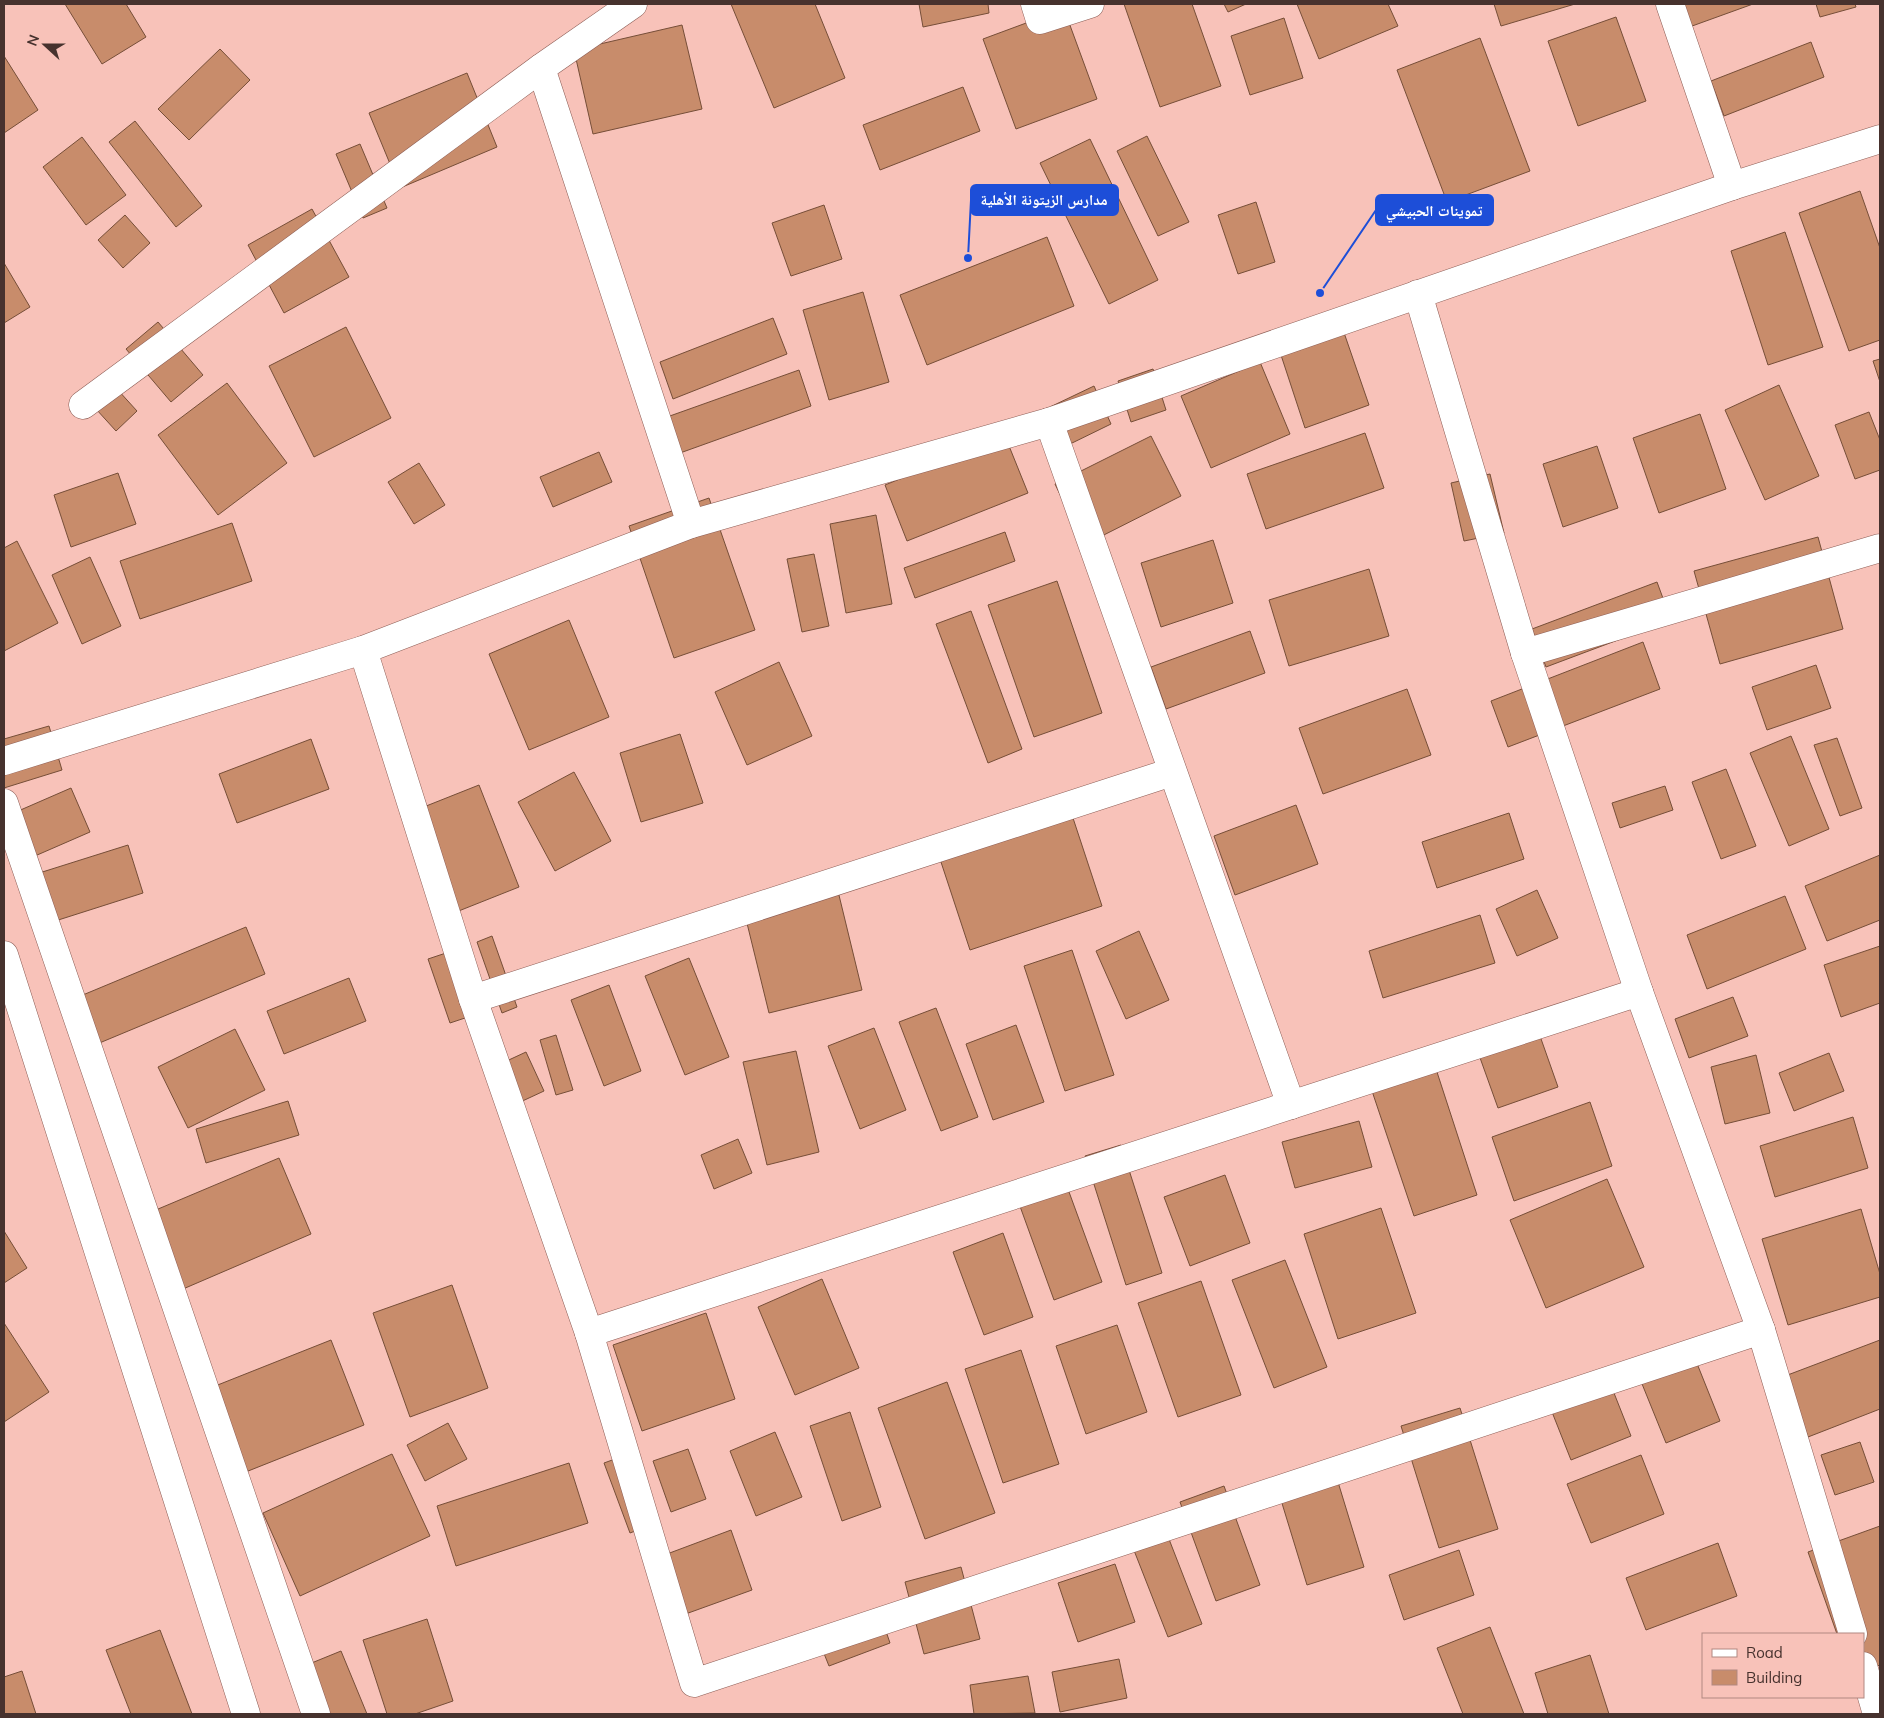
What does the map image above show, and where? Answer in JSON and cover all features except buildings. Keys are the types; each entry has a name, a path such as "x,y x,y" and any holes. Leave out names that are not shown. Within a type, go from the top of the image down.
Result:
{"street":[{"path":"82,405 541,68 633,4"},
{"path":"1034,4 1040,20 1090,4"},
{"path":"1670,4 1732,186"},
{"path":"541,68 691,524"},
{"path":"4,761 363,650 691,524 1049,422 1732,186 1880,139"},
{"path":"1418,294 1524,654 1639,992 1760,1330 1853,1633"},
{"path":"1049,422 1291,1105"},
{"path":"1524,654 1880,548"},
{"path":"363,650 473,999 589,1333 694,1683 1760,1330"},
{"path":"473,999 1172,772"},
{"path":"4,803 316,1714"},
{"path":"4,955 246,1714"},
{"path":"589,1333 1639,992"},
{"path":"1864,1669 1877,1714"}],"place":[{"name":"مدارس الزيتونة الأهلية","path":"968,258"},
{"name":"تموينات الحبيشي","path":"1320,293"}]}
